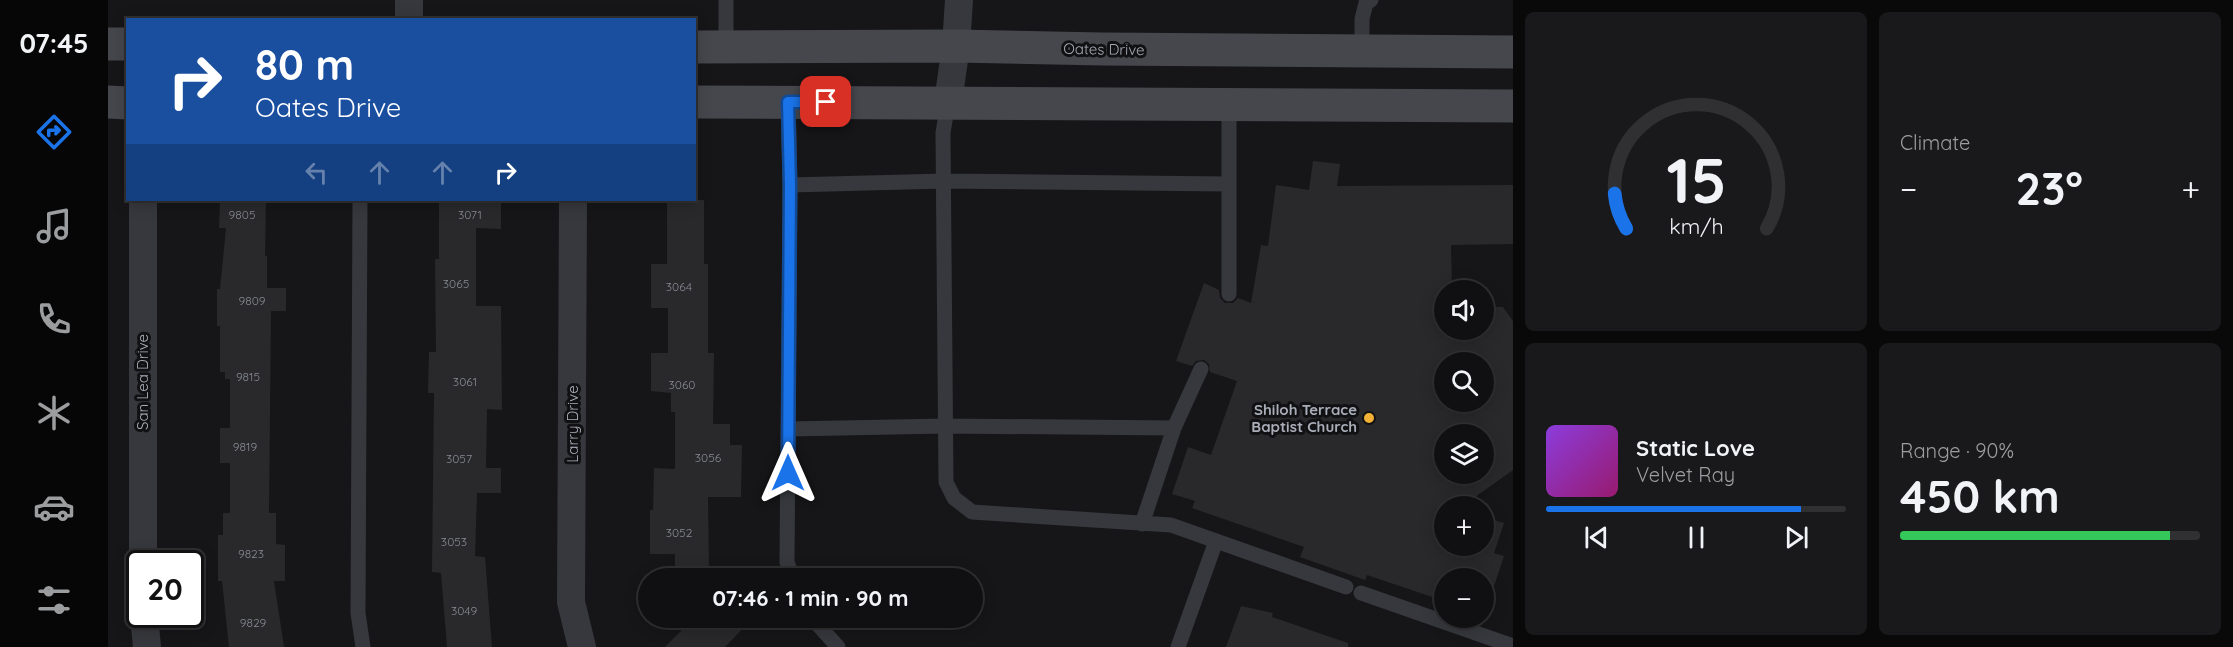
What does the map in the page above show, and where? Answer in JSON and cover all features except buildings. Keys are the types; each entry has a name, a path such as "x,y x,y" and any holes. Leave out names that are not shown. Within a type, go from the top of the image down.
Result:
{"main road":[{"path":"108,44 126,44"},
{"name":"Oates Drive","path":"710,47 956,46 1114,50 1513,52"},
{"path":"108,102 126,103"},
{"path":"696,102 1513,106"}],"street":[{"path":"409,0 409,18"},
{"path":"948,102 956,46 959,0"},
{"name":"San Lea Drive","path":"143,201 143,550"},
{"name":"Larry Drive","path":"573,201 571,602 582,647"},
{"path":"145,628 147,647"}],"lane":[{"path":"710,47 726,0"},
{"path":"1362,51 1362,19 1366,3 1371,0"},
{"path":"788,102 790,185 787,562 789,568"},
{"path":"948,102 944,133 946,482 954,498 972,512 1171,525 1346,587"},
{"path":"1229,104 1229,294"},
{"path":"790,185 944,181 1228,184"},
{"path":"360,201 358,613 363,647"},
{"path":"1142,524 1174,429 1201,369"},
{"path":"788,429 946,426 1174,429"},
{"path":"1178,647 1216,541"},
{"path":"1361,593 1513,646"},
{"path":"821,628 838,647"}],"place":[{"name":"Shiloh Terrace Baptist Church","path":"1369,418"}],"route":[{"path":"788,473 790,185 788,102 826,102"}]}
